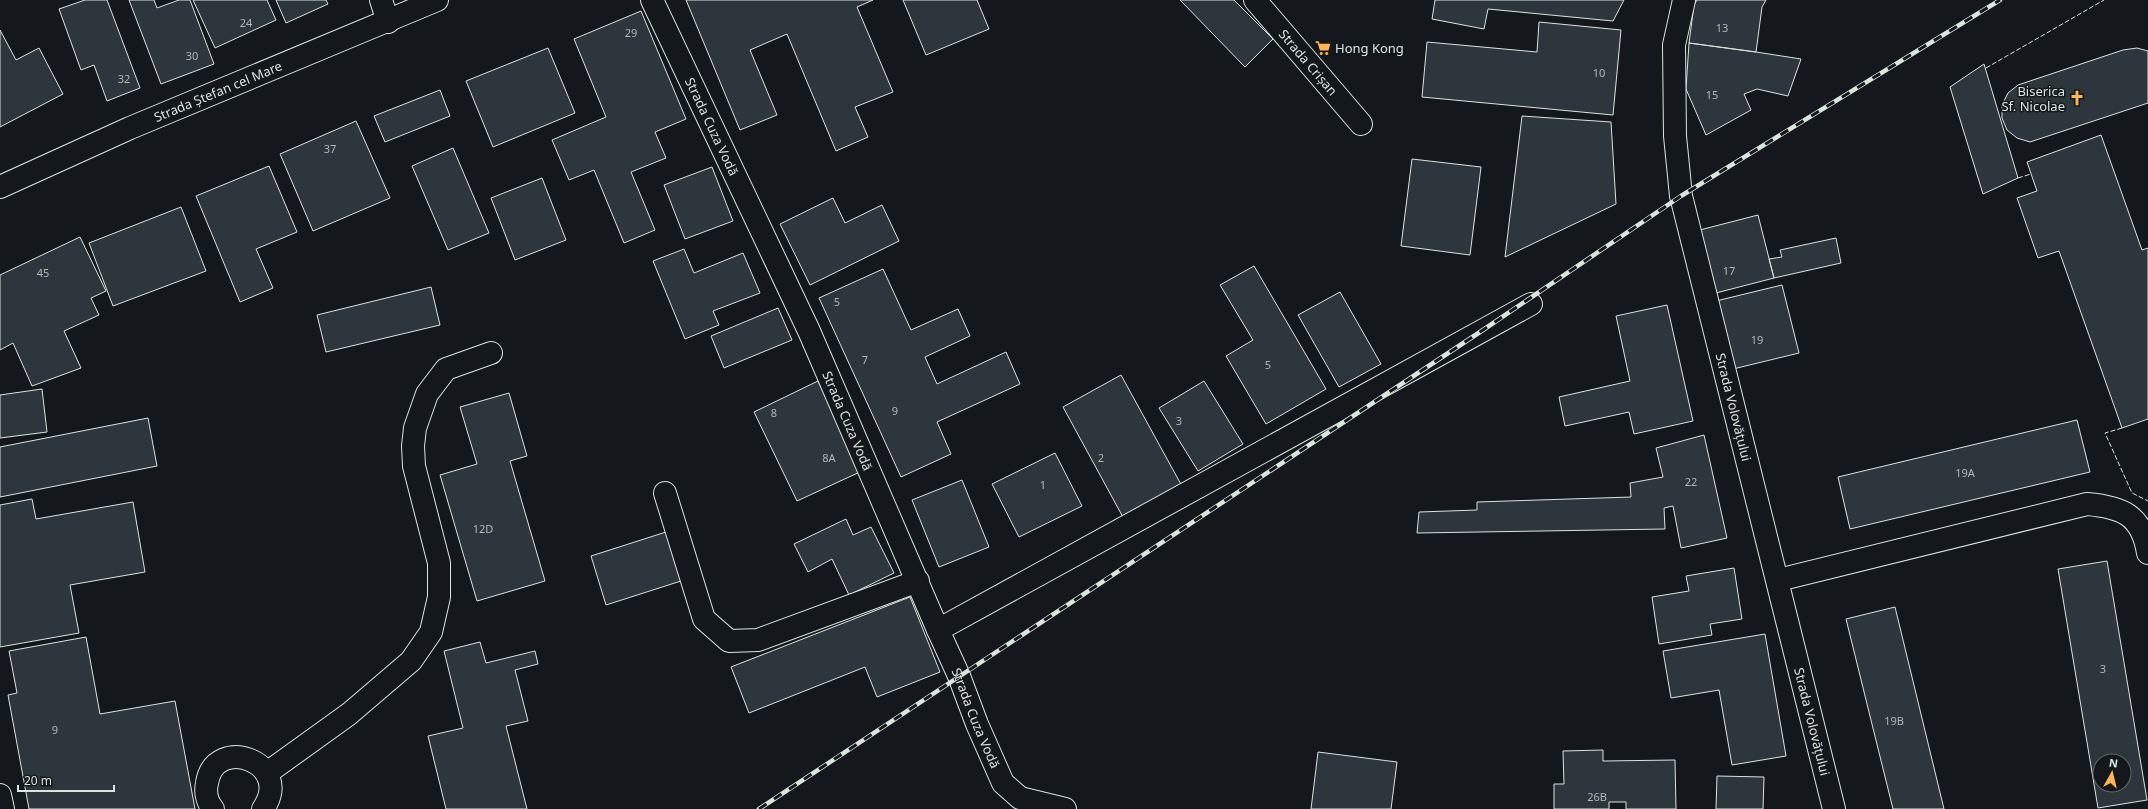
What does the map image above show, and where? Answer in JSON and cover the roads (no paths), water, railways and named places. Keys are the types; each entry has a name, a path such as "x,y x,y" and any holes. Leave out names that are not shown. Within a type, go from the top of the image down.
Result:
{"street":[{"path":"381,0 388,22"},
{"name":"Strada Ștefan cel Mare","path":"0,187 130,128 388,22 437,0"},
{"name":"Strada Cuza Vodă","path":"652,0 809,331 938,630 960,676 977,724 1003,783 1020,798 1064,809"},
{"name":"Strada Crișan","path":"1255,0 1361,124"},
{"name":"Strada Volovățului","path":"1684,0 1674,45 1675,136 1681,196 1834,809"},
{"path":"938,630 1531,304"},
{"path":"267,773 349,714 411,661 431,632 439,597 439,563 414,466 413,446 415,428 427,394 446,369 492,353"},
{"path":"665,493 704,619 729,641 758,640 918,581"},
{"path":"1778,580 2087,504 2111,506 2135,520 2146,541 2148,553"},
{"path":"213,809 205,791 208,776 216,765 229,757 243,757 257,762 267,773 271,787 269,801 263,809"},
{"path":"0,795 3,809"}],"railway":[{"path":"759,809 1480,332 1681,196 2000,0"}],"place":[{"name":"Hong Kong","path":"1323,48"},
{"name":"Biserica Sf. Nicolae","path":"2077,98"}]}
